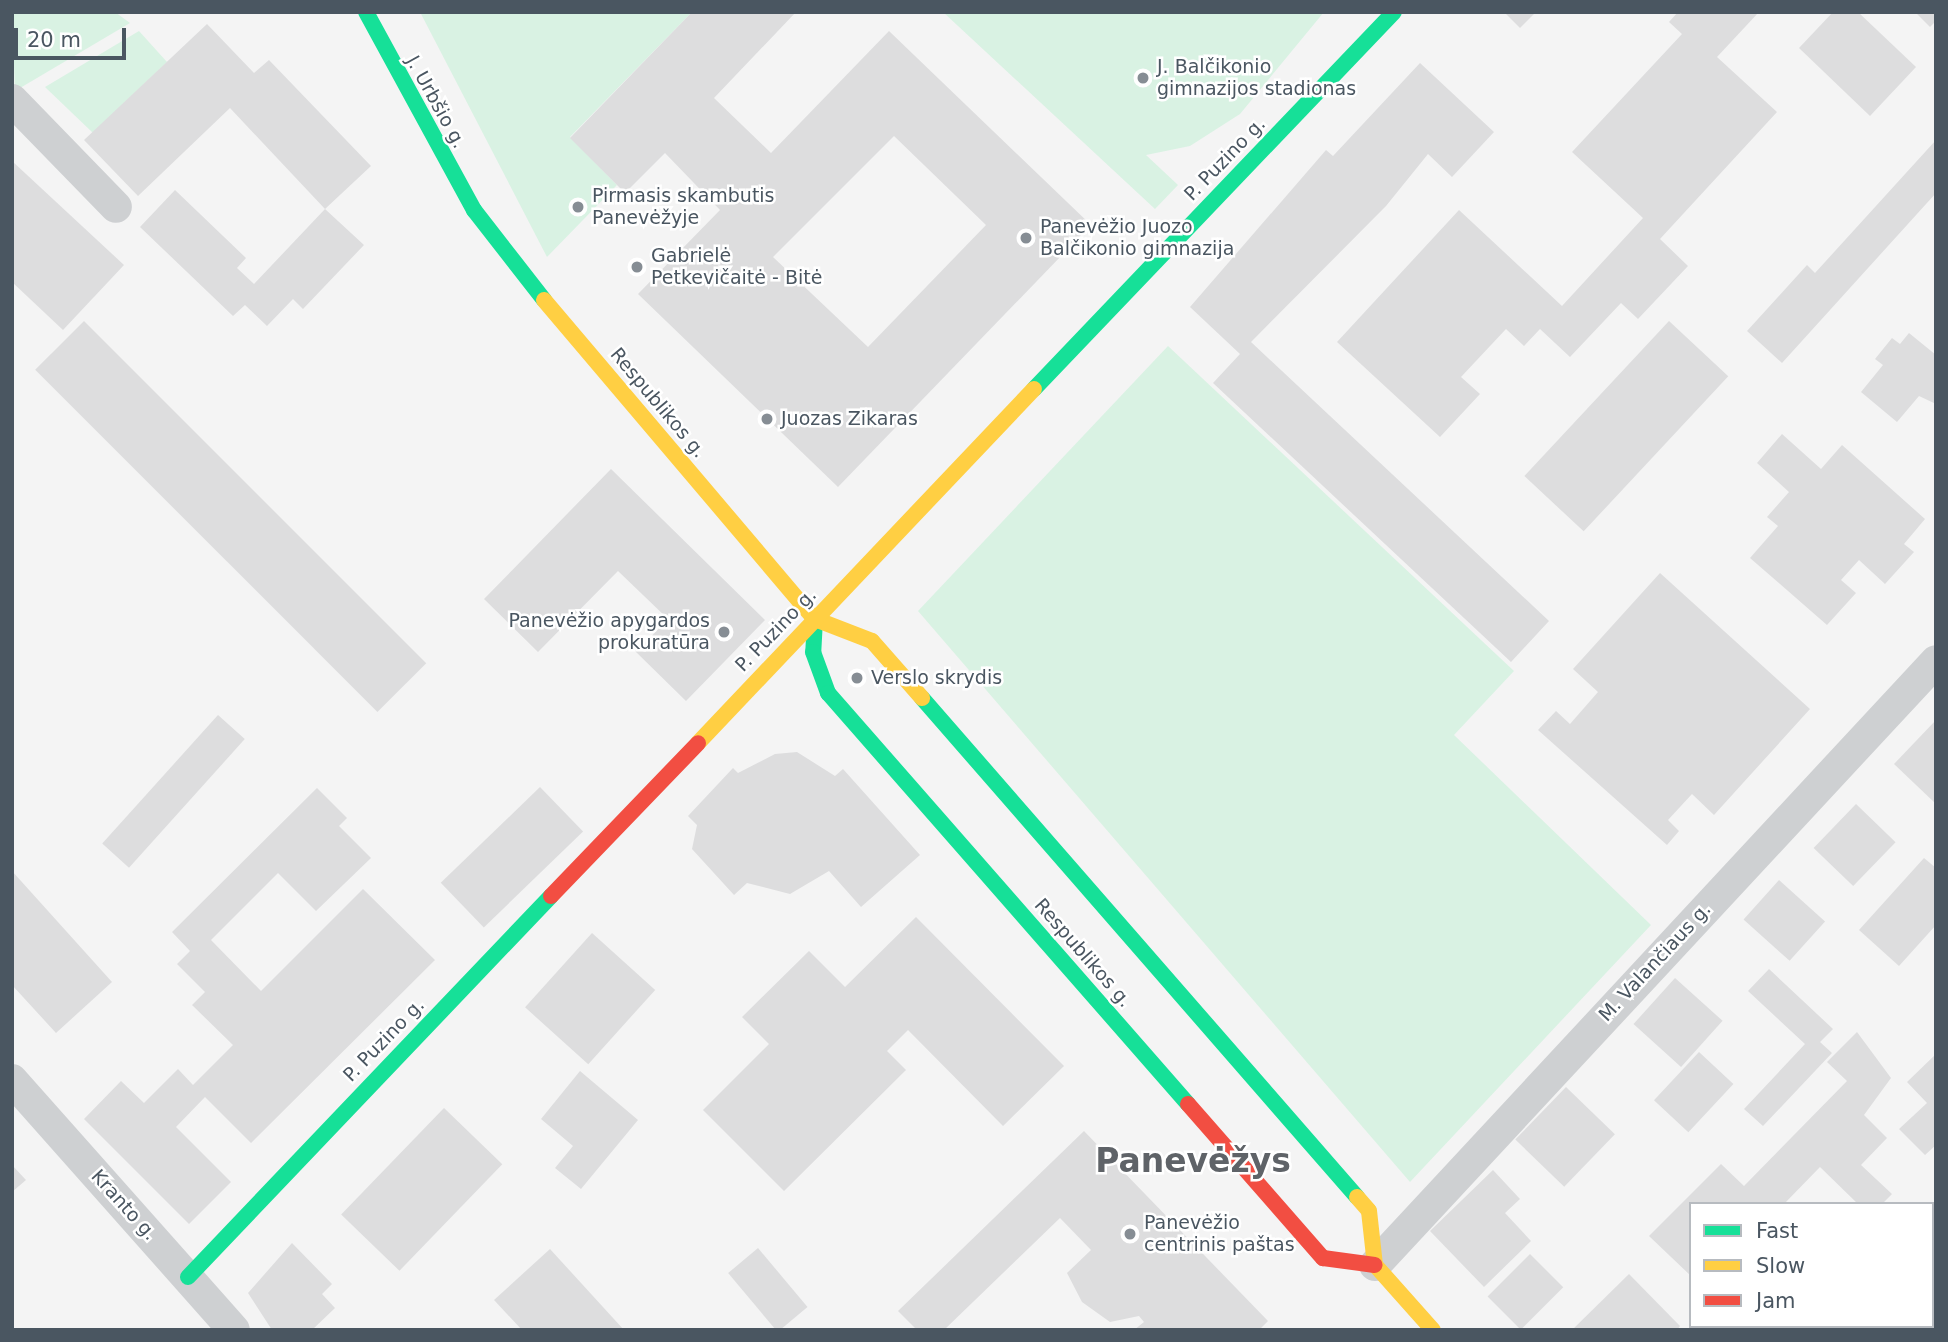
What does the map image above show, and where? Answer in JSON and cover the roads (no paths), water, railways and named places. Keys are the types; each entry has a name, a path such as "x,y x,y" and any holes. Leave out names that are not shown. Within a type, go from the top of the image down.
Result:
{"main road":[{"name":"J. Urbšio g.","path":"366,12 474,209"},
{"name":"P. Puzino g.","path":"188,1277 1394,12"},
{"name":"Respublikos g.","path":"474,209 815,619 872,641 1368,1211 1376,1265 1324,1258 846,714 828,693 813,652 815,619"},
{"path":"1376,1265 1433,1330"}],"street":[{"path":"12,100 116,207"},
{"name":"M. Valančiaus g.","path":"1376,1265 1936,661"},
{"name":"Kranto g.","path":"12,1080 234,1330"}],"place":[{"name":"J. Balčikonio gimnazijos stadionas","path":"1143,78"},
{"name":"Pirmasis skambutis Panevėžyje","path":"578,207"},
{"name":"Panevėžio Juozo Balčikonio gimnazija","path":"1026,238"},
{"name":"Gabrielė Petkevičaitė - Bitė","path":"637,267"},
{"name":"Juozas Zikaras","path":"767,419"},
{"name":"Panevėžio apygardos prokuratūra","path":"724,632"},
{"name":"Verslo skrydis","path":"857,678"},
{"name":"Panevėžio centrinis paštas","path":"1130,1234"}],"district":[{"name":"Panevėžys","path":"1193,1161"}]}
